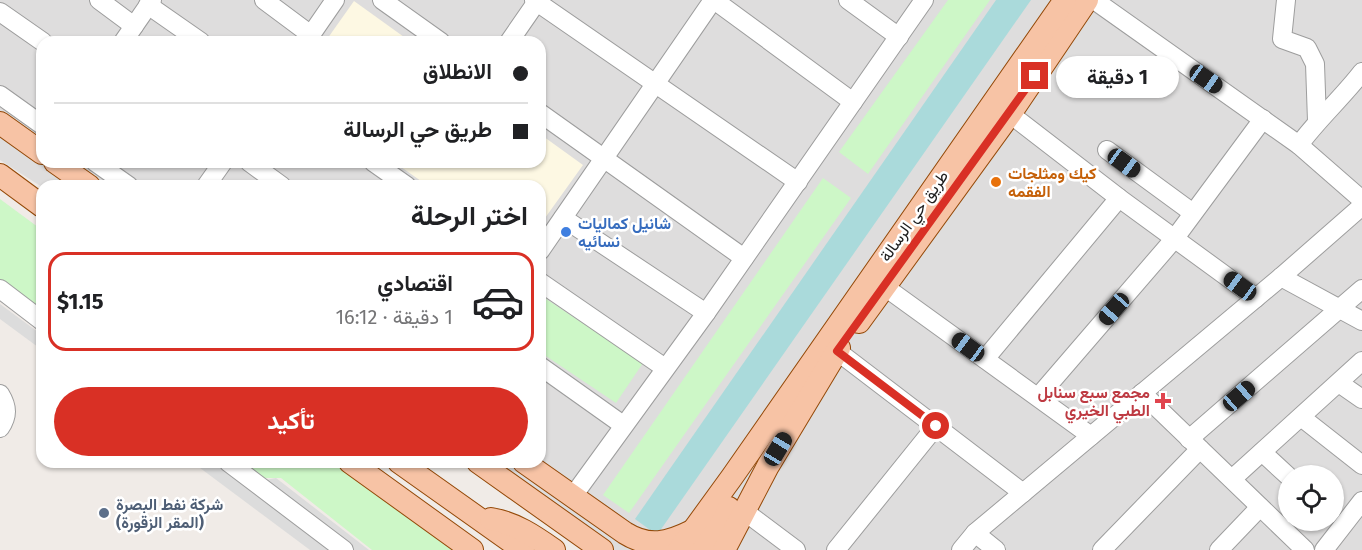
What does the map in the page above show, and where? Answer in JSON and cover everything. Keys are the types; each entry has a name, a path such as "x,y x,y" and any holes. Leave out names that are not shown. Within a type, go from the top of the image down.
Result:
{"main road":[{"name":"طريق حي الرسالة","path":"679,550 699,540 732,477 1065,0"},
{"name":"طريق حي الرسالة","path":"724,550 768,466 837,351 1010,114 1087,0"},
{"path":"0,123 36,149"},
{"path":"63,168 80,180"},
{"path":"0,175 36,202"},
{"path":"358,468 472,550"},
{"path":"407,468 523,550"},
{"path":"486,468 602,550"},
{"path":"533,468 625,533 645,543 699,540"},
{"path":"477,518 501,521 523,529 554,550"},
{"path":"730,550 740,519"}],"street":[{"path":"99,0 134,26"},
{"path":"264,0 307,36"},
{"path":"310,36 335,0"},
{"path":"382,0 433,36"},
{"path":"546,242 713,0 853,102"},
{"path":"848,0 898,37"},
{"path":"573,496 798,182 924,0"},
{"path":"1094,0 1299,145 1362,200"},
{"path":"1286,0 1282,39 1306,48 1315,64 1317,121"},
{"path":"513,36 536,1 798,182"},
{"path":"127,36 150,3 193,36"},
{"path":"0,12 36,37"},
{"path":"1299,145 1317,121 1362,72"},
{"path":"0,94 36,121"},
{"path":"1010,114 1119,198 1256,298"},
{"path":"546,117 744,258"},
{"path":"1038,397 1175,238 1263,119"},
{"path":"1107,150 1193,213"},
{"path":"103,168 120,180"},
{"path":"257,168 274,180"},
{"path":"380,168 394,180"},
{"path":"985,359 1119,198"},
{"path":"961,550 975,534 1281,278 1362,206"},
{"path":"563,218 706,312"},
{"path":"1281,278 1362,321"},
{"path":"546,286 665,368"},
{"path":"885,286 1091,436"},
{"path":"0,289 36,316"},
{"path":"1102,550 1195,444 1338,309 1362,290"},
{"path":"837,351 1023,493"},
{"path":"1232,479 1362,361"},
{"path":"546,370 623,425"},
{"path":"1340,383 1362,399"},
{"path":"1142,393 1305,550"},
{"path":"0,394 5,404 6,420 0,428"},
{"path":"1301,417 1362,465"},
{"path":"836,550 936,426"},
{"path":"1262,452 1278,467"},
{"path":"236,468 344,550"},
{"path":"1344,516 1362,501"},
{"path":"1219,550 1260,507"},
{"path":"740,519 796,550"},
{"path":"1324,550 1333,531"},
{"path":"975,534 996,550"}],"shaded area":[{"path":"0,0 1362,0 1362,550 592,550 476,468 546,468 546,180 36,180 36,183 0,160"},
{"path":"354,1 403,36 329,36"},
{"path":"546,138 583,165 546,217 546,180 420,180 402,168 546,168"},
{"path":"0,304 36,331 36,346 0,319"},
{"path":"200,468 220,468 330,550 310,550"},
{"path":"276,478 369,550 352,550 260,481"}],"green space":[{"path":"948,0 990,0 868,174 839,152"},
{"path":"823,178 851,198 629,513 603,495"},
{"path":"0,199 36,226 36,310 0,283"},
{"path":"546,299 643,363 616,403 546,356"},
{"path":"250,468 341,468 452,550 372,550 281,478 264,478"}],"water":[{"path":"996,0 1031,0 657,535 635,519"}],"place":[{"name":"كيك ومثلجات الفقمه","path":"996,182"},
{"name":"شانيل كماليات نسائيه","path":"566,232"},
{"name":"مجمع سبع سنابل الطبي الخيري","path":"1163,401"},
{"name":"شركة نفط البصرة (المقر الزقورة)","path":"104,513"}],"route":[{"path":"936,426 837,351 1010,114 1035,76"}]}
